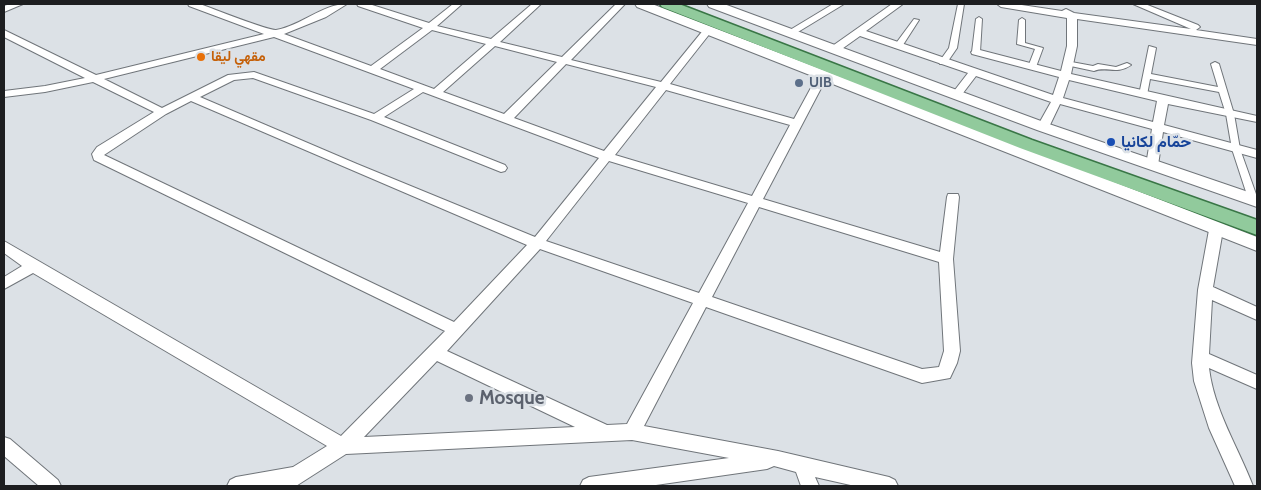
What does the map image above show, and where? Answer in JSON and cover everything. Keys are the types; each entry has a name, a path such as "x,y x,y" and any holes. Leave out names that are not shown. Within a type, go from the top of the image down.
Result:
{"main road":[{"path":"641,4 1216,230 1257,244"},
{"path":"667,4 1026,144 1257,228"},
{"path":"692,4 1031,134 1256,205"},
{"path":"713,4 1256,205"},
{"path":"843,72 931,117"}],"street":[{"path":"4,9 18,4"},
{"path":"192,4 606,156 946,259"},
{"path":"4,94 93,79 274,34 318,19 343,4"},
{"path":"361,4 430,27 664,86 796,124"},
{"path":"373,70 458,4"},
{"path":"436,93 537,4"},
{"path":"505,120 621,4"},
{"path":"790,32 839,4"},
{"path":"835,49 898,4"},
{"path":"943,62 953,48 961,4"},
{"path":"1001,4 1257,42"},
{"path":"1050,4 1072,16"},
{"path":"1138,4 1214,35"},
{"path":"1043,127 1057,100 1068,63 1072,46 1072,16"},
{"path":"979,19 976,52 1143,96 1257,119"},
{"path":"898,46 916,20"},
{"path":"1022,20 1021,44 1039,48 1032,67"},
{"path":"236,486 289,481 343,446 434,353 537,243 708,30"},
{"path":"859,32 1057,100 1257,154"},
{"path":"4,33 162,112"},
{"path":"1143,96 1152,48"},
{"path":"1068,63 1094,69 1098,66 1117,69 1127,65"},
{"path":"1216,64 1230,114 1236,149 1256,205"},
{"path":"956,95 973,72"},
{"path":"455,329 98,157 98,154 101,150 162,112 232,76 249,74 297,89 502,168"},
{"path":"632,432 823,75"},
{"path":"1147,76 1223,90"},
{"path":"374,118 422,88"},
{"path":"191,97 352,167 537,243 922,376 934,376 944,373 952,350 946,259 952,197"},
{"path":"1152,165 1163,100"},
{"path":"1216,230 1205,290 1200,357 1202,381 1218,428 1244,486"},
{"path":"4,246 33,266 343,446 632,432 778,459 889,486"},
{"path":"4,284 33,266"},
{"path":"1205,290 1257,314"},
{"path":"434,353 606,433"},
{"path":"1200,357 1257,382"},
{"path":"4,445 52,486"},
{"path":"589,486 778,459"},
{"path":"802,465 810,486"}],"place":[{"name":"مقهي ليقا","path":"201,57"},
{"name":"UIB","path":"799,83"},
{"name":"حمّام لكانيا","path":"1111,142"},
{"name":"Mosque","path":"469,398"}]}
